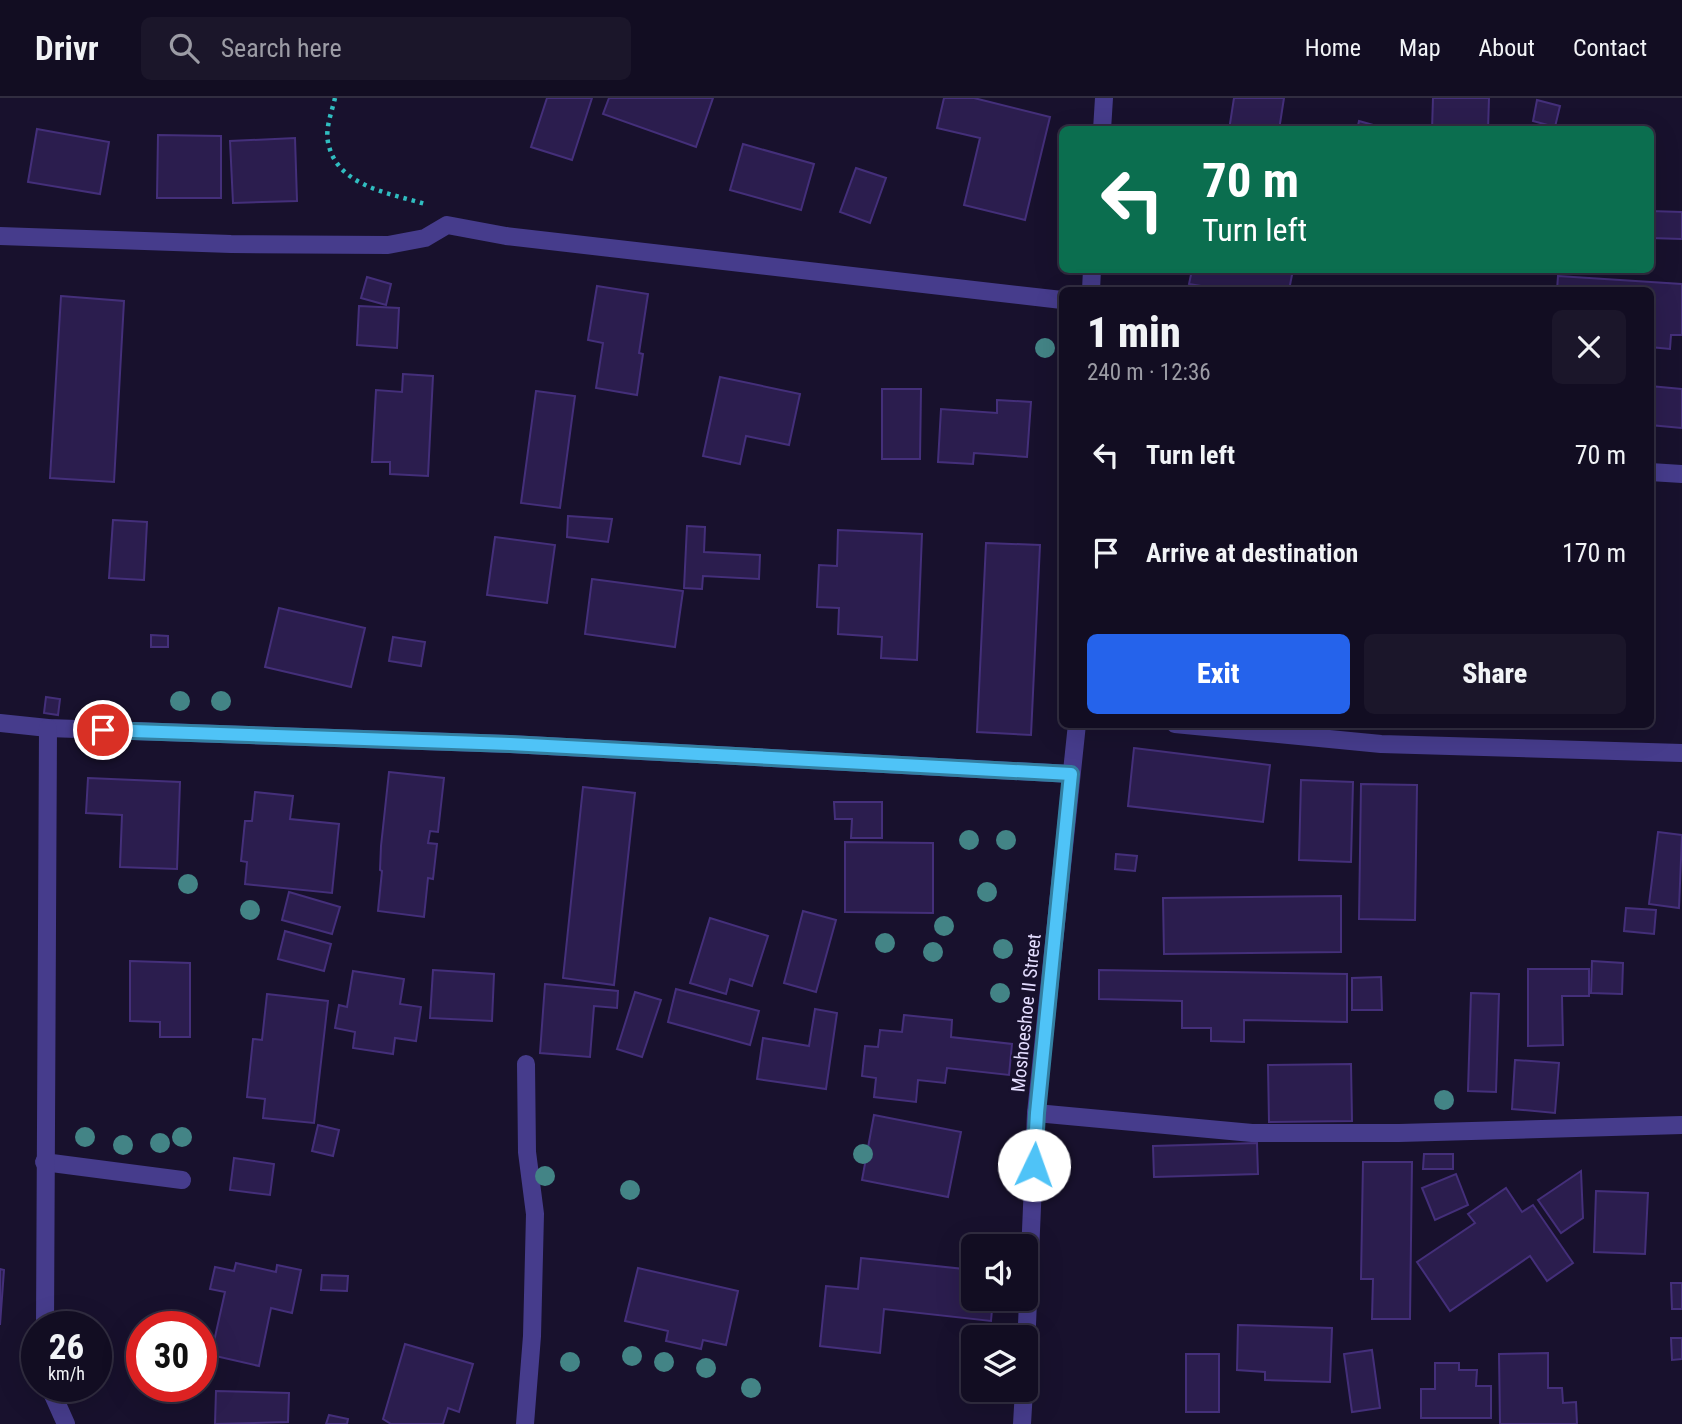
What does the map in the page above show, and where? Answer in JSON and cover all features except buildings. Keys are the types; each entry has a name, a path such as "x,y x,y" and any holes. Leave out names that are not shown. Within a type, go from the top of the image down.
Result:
{"street":[{"path":"1101,126 1104,98"},
{"path":"0,236 231,244 388,245 425,238 447,225 506,236 1059,300"},
{"path":"1654,472 1682,474"},
{"path":"0,723 48,728 510,744 1071,774"},
{"path":"45,1311 48,728"},
{"name":"Moshoeshoe II Street","path":"1027,1325 1037,1113 1077,728"},
{"path":"1216,728 1381,744 1682,753"},
{"path":"525,1424 533,1336 534,1214 527,1152 526,1064"},
{"path":"1037,1113 1252,1133 1412,1133 1682,1125"},
{"path":"44,1162 182,1180"},
{"path":"56,1402 66,1424"},
{"path":"1022,1424 1023,1402"}],"path":[{"path":"335,98 327,140 335,161 359,183 435,208 447,225"}],"route":[{"path":"103,730 510,744 1071,774 1034,1165"}]}
